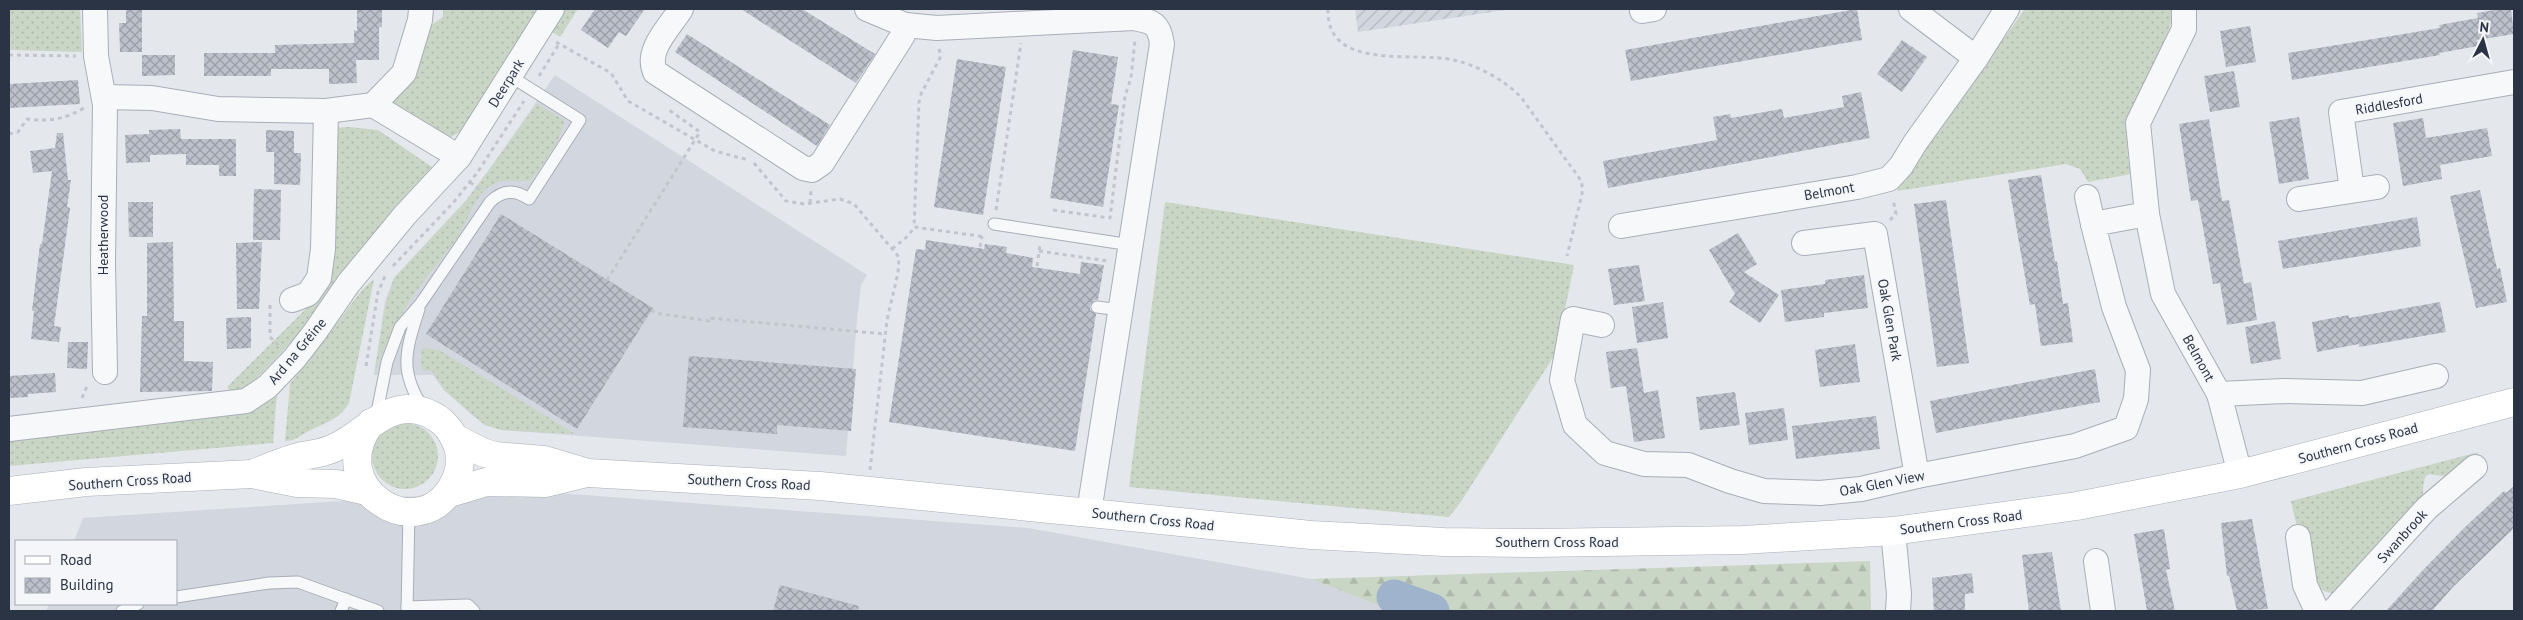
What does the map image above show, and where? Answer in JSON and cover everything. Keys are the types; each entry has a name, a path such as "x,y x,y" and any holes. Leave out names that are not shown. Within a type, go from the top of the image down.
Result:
{"main road":[{"name":"Southern Cross Road","path":"252,474 297,457 321,453 337,447 384,415 400,409 426,412 443,422 455,438 473,448 495,456 544,460 588,472 868,491 1311,535 1535,544 1743,540 1893,531 2077,506 2240,474 2514,402"},
{"path":"367,491 360,478 357,462 362,435 373,422"},
{"path":"449,493 456,480 460,463 455,438"},
{"name":"Southern Cross Road","path":"9,491 86,482 252,474 297,483 336,484 367,491 383,505 409,512 429,508 449,493 486,482 546,483 588,472"}],"street":[{"name":"Heatherwood","path":"95,9 96,56 105,101 103,262 105,372"},
{"path":"373,105 404,73 420,20 420,9"},
{"name":"Deerpark","path":"458,158 552,9"},
{"path":"681,9 653,52 651,62 655,72 803,168 812,170 822,163 904,35 905,25"},
{"path":"866,9 905,25 937,28 1134,18 1150,21 1160,30 1162,44 1089,512"},
{"path":"1911,9 1976,58"},
{"path":"1890,179 1976,58 2007,9"},
{"name":"Belmont","path":"2184,9 2184,29 2138,123 2147,214 2163,294 2219,394 2240,474"},
{"name":"Riddlesford","path":"2352,190 2341,112 2514,84"},
{"path":"105,101 152,98 218,110 326,111 373,105 440,144 458,158"},
{"path":"281,300 308,294 319,278 324,249 326,111"},
{"name":"Ard na Gréine","path":"9,429 246,401 267,387 294,359 355,276 405,215 458,158"},
{"name":"Belmont","path":"1622,226 1857,187 1890,179"},
{"path":"2299,199 2377,187"},
{"name":"Oak Glen View","path":"1602,325 1573,319 1562,380 1575,425 1605,453 1644,464 1688,465 1730,482 1764,491 1820,493 1861,489 1917,476 2075,446 2126,428 2136,399 2138,370 2114,308 2087,197"},
{"path":"2093,224 2147,214"},
{"path":"1804,243 1875,234"},
{"name":"Oak Glen Park","path":"1875,234 1917,476"},
{"name":"Belmont","path":"2219,394 2283,391 2362,393 2436,376"},
{"name":"Swanbrook","path":"2333,611 2428,508 2475,467"},
{"path":"1893,531 1899,594 1898,611"},
{"path":"2298,537 2305,586 2317,611"},
{"path":"2096,560 2103,611"}],"lane":[{"path":"373,422 392,344 400,327 421,303 490,202 503,192 512,191 521,193 529,199 580,120 510,76"},
{"path":"994,224 1131,245"},
{"path":"421,303 405,356 406,371 411,387 426,412"},
{"path":"1097,307 1121,310"},
{"path":"409,512 407,609 468,605 474,611"},
{"path":"178,597 269,583 298,582 378,611"},
{"path":"341,611 346,599"},
{"path":"122,611 136,605"}],"path":[{"path":"1328,9 1328,18 1335,38 1355,51 1452,60 1472,66 1501,81 1520,97 1582,182 1582,194 1567,256"},
{"path":"892,248 909,235 914,227 919,102 921,94 940,56 937,43 937,28"},
{"path":"914,227 992,238 1022,35"},
{"path":"1053,210 1110,218 1125,96 1131,78 1136,37"},
{"path":"366,366 378,292 383,280 470,182 496,146 558,44 611,73 628,101 715,151 753,162 786,201 804,204 840,199 854,204 899,257 898,273 886,334 868,491"},
{"path":"9,55 96,56"},
{"path":"607,280 700,132 669,110 682,89"},
{"path":"9,134 18,132 27,119 49,122 72,116 84,108 105,101"},
{"path":"1875,234 1896,214 1890,179"},
{"path":"470,182 479,190 475,196"},
{"path":"980,247 982,236"},
{"path":"1031,244 1040,245 1037,266"},
{"path":"1039,251 1110,262 1109,269"},
{"path":"281,300 270,337 294,359"},
{"path":"651,310 656,313 709,321 709,318 886,334"},
{"path":"81,419 80,403 91,377 105,372"}],"shaded area":[{"path":"1355,9 1512,9 1358,32"},
{"path":"555,75 867,275 861,285 857,319 846,456 501,430 485,425 473,416 444,390 433,375 374,375 385,301 394,278 466,200"},
{"path":"463,486 1028,528 1311,579 1393,611 46,611 49,605 178,605 178,540 74,540 83,518 418,496"}],"green space":[{"path":"9,9 80,9 82,52 9,50"},
{"path":"443,9 541,9 462,131 449,138 414,119 392,102 427,28 443,17"},
{"path":"565,9 578,9 560,37 551,31"},
{"path":"2025,9 2173,9 2166,37 2133,112 2128,141 2131,174 2088,182 2080,169 2066,164 1898,191 1896,178 1912,165"},
{"path":"537,104 564,120 560,135 551,152 530,181 508,180 497,182 482,193 459,235 402,313 374,375 386,303 394,278 466,201"},
{"path":"349,127 378,130 435,169 395,207 303,328 282,352 242,393 230,395 228,386 316,299 333,128"},
{"path":"1165,202 1574,265 1556,353 1460,503 1449,517 1129,487"},
{"path":"374,279 349,403 336,418 294,439 285,441 290,384 362,290"},
{"path":"422,348 439,350 575,434 501,430 485,425 444,390 432,371 423,371 421,363"},
{"path":"277,393 273,443 9,466 9,438"},
{"path":"398,423 412,423 424,428 433,437 438,449 436,469 429,480 412,489 398,489 386,484 377,475 372,463 372,449 377,437 386,428"},
{"path":"2479,452 2451,474 2445,476 2427,475 2423,485 2423,497 2335,593 2326,592 2318,586 2306,558 2291,501"},
{"path":"1870,561 1871,611 1393,611 1311,579"}],"building":[{"path":"126,9 142,9 142,52 120,52 119,23 126,23"},
{"path":"357,9 382,9 382,27 379,27 379,60 356,60 357,83 329,84 329,69 271,69 271,76 204,76 204,53 275,53 275,45 354,43 354,30 357,31"},
{"path":"595,9 645,9 626,36 619,32 608,48 581,30"},
{"path":"741,9 802,9 875,54 856,83"},
{"path":"1857,9 1862,40 1631,81 1625,50"},
{"path":"2511,9 2514,34 2477,40 2478,46 2439,53 2440,55 2292,80 2288,53 2440,28 2439,25 2478,18 2477,13"},
{"path":"2250,26 2256,62 2226,67 2220,31"},
{"path":"687,34 830,125 817,146 675,52"},
{"path":"1902,40 1927,57 1902,92 1877,74"},
{"path":"1073,50 1118,57 1111,104 1119,105 1103,207 1050,198"},
{"path":"142,55 175,55 175,75 142,76"},
{"path":"957,59 1006,67 983,215 934,207"},
{"path":"2234,71 2240,107 2210,112 2204,76"},
{"path":"78,80 80,104 9,108 9,84"},
{"path":"1861,92 1870,138 1608,188 1603,161 1717,140 1713,117 1730,114 1731,118 1782,109 1784,118 1844,107 1842,96"},
{"path":"2299,117 2309,179 2279,184 2269,122"},
{"path":"2423,118 2426,138 2487,128 2492,156 2440,165 2442,179 2403,186 2393,123"},
{"path":"2209,119 2222,201 2229,200 2244,284 2251,282 2257,320 2227,325 2220,283 2213,284 2198,200 2191,201 2179,124"},
{"path":"180,129 181,139 236,139 236,176 219,176 219,165 186,165 186,154 150,155 150,162 126,163 125,135 149,134 149,130"},
{"path":"266,130 294,131 294,153 301,153 300,185 274,184 274,152 266,152"},
{"path":"57,133 63,133 68,180 71,180 67,207 70,208 54,326 61,327 59,342 31,339 34,311 32,311 40,244 42,244 52,171 33,173 30,151 55,148"},
{"path":"2041,175 2063,304 2068,303 2073,342 2041,346 2035,304 2030,305 2008,180"},
{"path":"254,189 281,190 280,240 253,240"},
{"path":"2480,190 2497,269 2500,268 2507,302 2476,308 2450,196"},
{"path":"1946,200 1969,363 1937,367 1914,204"},
{"path":"128,202 153,202 153,237 129,237"},
{"path":"501,214 653,308 577,429 426,334"},
{"path":"2417,217 2421,246 2283,269 2278,241"},
{"path":"1738,233 1757,264 1744,272 1779,295 1760,323 1729,302 1735,294 1709,250"},
{"path":"926,240 984,249 985,244 1007,247 1006,253 1033,258 1032,267 1080,274 1081,262 1104,265 1098,300 1094,300 1090,306 1090,310 1096,314 1075,451 889,422 916,249 925,250"},
{"path":"173,242 174,321 184,321 184,361 213,362 212,391 140,392 142,316 147,316 147,243"},
{"path":"262,242 259,309 237,309 236,243"},
{"path":"1639,265 1645,301 1614,305 1608,269"},
{"path":"1864,275 1868,308 1824,313 1824,317 1785,322 1781,290 1825,284 1825,280"},
{"path":"1663,302 1668,338 1637,343 1632,307"},
{"path":"2440,302 2446,332 2317,352 2312,322 2349,315 2349,318"},
{"path":"251,317 251,348 227,349 226,318"},
{"path":"2275,321 2281,359 2251,364 2245,327"},
{"path":"68,342 88,342 87,369 67,368"},
{"path":"1855,344 1860,382 1820,387 1815,350"},
{"path":"1637,348 1644,393 1658,390 1665,438 1634,442 1626,386 1611,388 1606,352"},
{"path":"689,356 856,369 851,431 777,425 777,434 683,427"},
{"path":"2095,369 2100,402 1936,433 1930,401"},
{"path":"55,373 56,392 28,394 28,397 9,398 9,376"},
{"path":"1735,392 1740,425 1700,430 1696,397"},
{"path":"1784,408 1788,440 1749,445 1745,413"},
{"path":"1876,416 1880,449 1796,459 1792,426"},
{"path":"2514,486 2514,528 2453,587 2432,611 2386,611 2464,528 2504,491 2506,493"},
{"path":"2252,519 2268,609 2237,611 2229,576 2227,576 2221,523"},
{"path":"2164,529 2170,569 2166,570 2175,611 2147,611 2134,534"},
{"path":"2052,552 2061,611 2029,611 2022,555"},
{"path":"1972,573 1974,593 1965,594 1965,611 1934,611 1932,578"},
{"path":"780,585 859,606 858,611 773,611"}],"waterway":[{"path":"1394,597 1432,611"}]}
